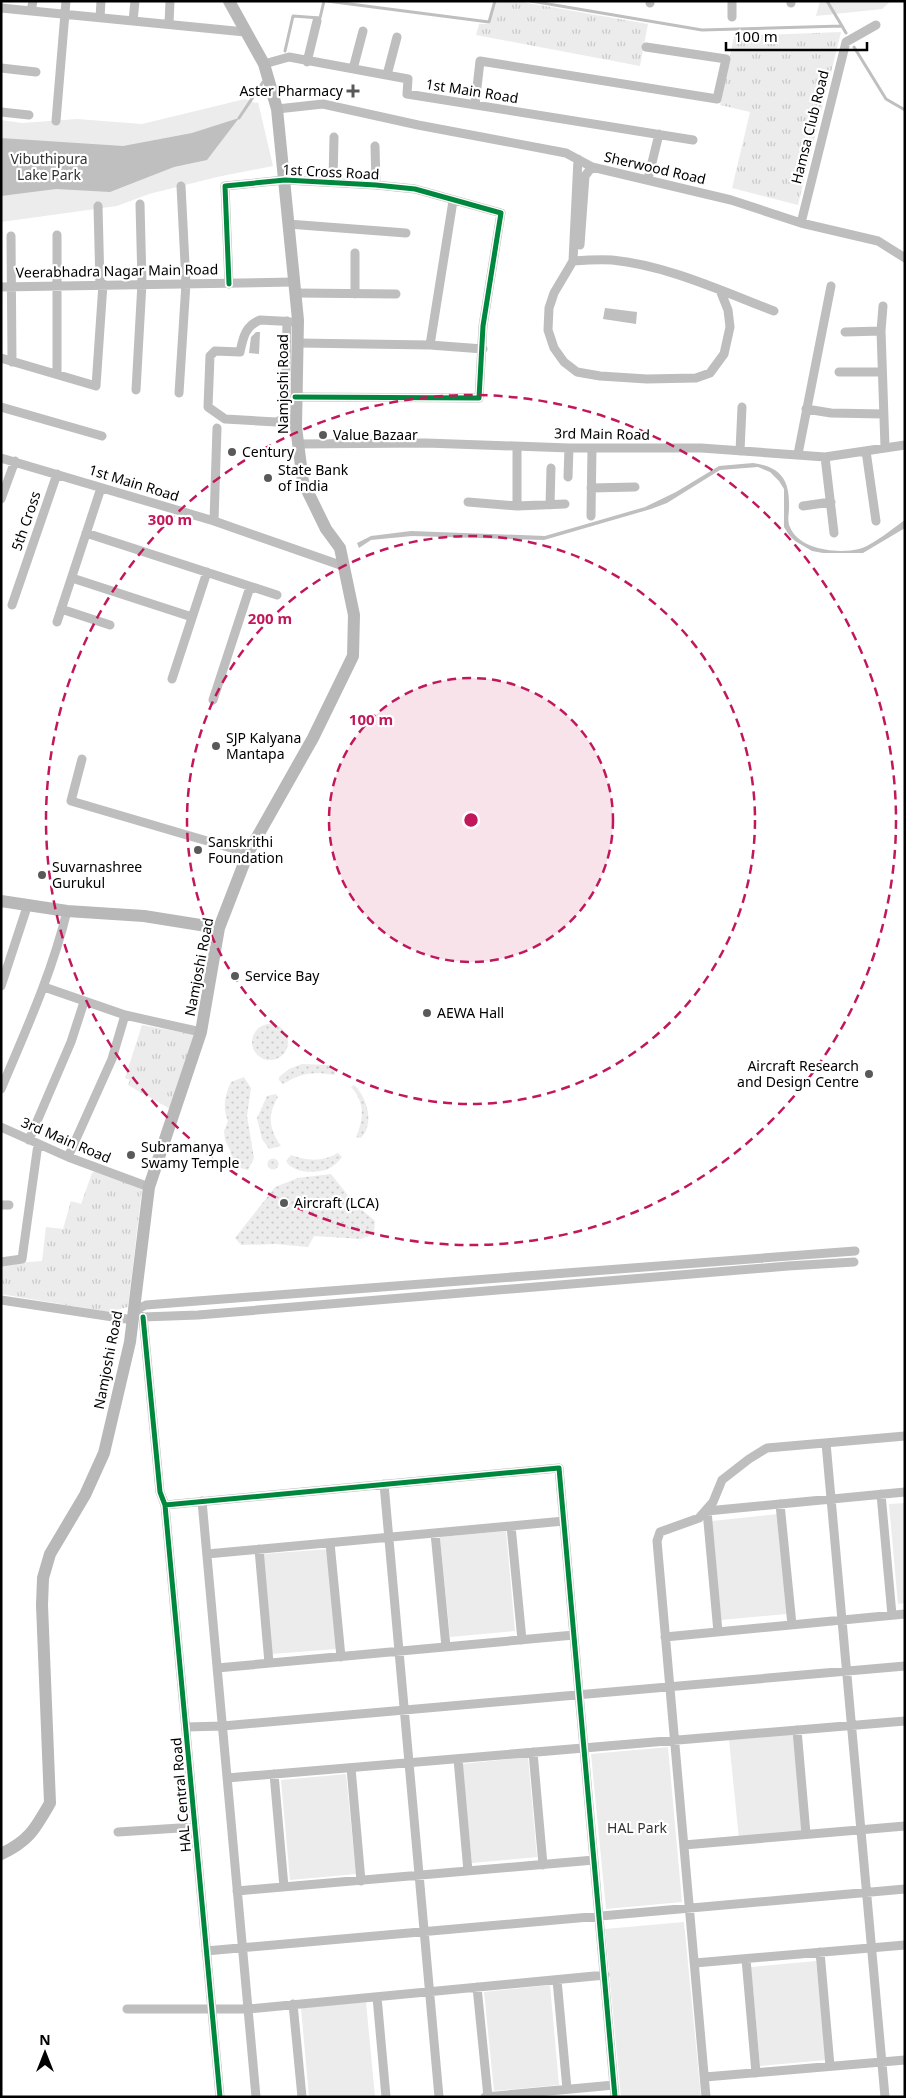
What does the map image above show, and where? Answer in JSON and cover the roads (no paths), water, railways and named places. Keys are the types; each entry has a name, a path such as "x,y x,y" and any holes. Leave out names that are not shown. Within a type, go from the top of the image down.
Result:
{"main road":[{"name":"Namjoshi Road","path":"1,1854 19,1846 35,1830 50,1803 42,1605 43,1578 50,1554 85,1495 104,1453 136,1316 149,1188 201,1032 219,928 248,853 313,738 353,656 354,615 340,548 326,529 303,482 298,444 290,418 295,397 298,343 292,321 294,287 277,108 264,64 229,1"},
{"path":"1,901 67,911 144,916 219,928"}],"street":[{"path":"31,11 33,1"},
{"path":"56,121 66,1"},
{"path":"100,18 101,1"},
{"path":"133,21 135,1"},
{"path":"169,24 170,1"},
{"path":"732,1 732,17"},
{"path":"1,8 246,32"},
{"path":"307,62 317,21"},
{"name":"Hamsa Club Road","path":"801,223 846,42 876,25"},
{"path":"354,69 363,31"},
{"path":"387,74 396,37"},
{"path":"474,105 480,61 717,99 726,59 646,47"},
{"name":"1st Main Road","path":"264,64 289,57 307,62 387,74 408,79 407,94 693,140"},
{"path":"1,68 36,72"},
{"name":"Sherwood Road","path":"277,108 323,104 418,125 566,153 592,167 731,200 801,223 878,241 905,258"},
{"path":"1,112 29,115"},
{"path":"648,180 659,134"},
{"path":"333,181 334,137"},
{"path":"375,146 376,185"},
{"path":"576,261 578,159"},
{"path":"592,167 585,176 576,261 554,294 549,308 548,330 554,348 564,362 577,372 588,375 647,379 696,378 710,373 724,354 730,326 728,310 720,290"},
{"name":"1st Cross Road","path":"229,284 226,186 285,180 333,181 414,189 501,213 483,326 482,350"},
{"path":"179,393 186,283 181,186"},
{"path":"430,345 454,201"},
{"path":"136,390 142,283 140,204"},
{"path":"1,358 96,386 101,284 98,206"},
{"path":"288,224 406,233"},
{"path":"57,235 57,374"},
{"path":"11,236 13,286 12,362"},
{"path":"355,294 356,253"},
{"path":"576,261 612,260 675,274 774,311"},
{"name":"Veerabhadra Nagar Main Road","path":"1,287 186,283 294,287 355,294 396,294"},
{"path":"798,454 831,286"},
{"path":"883,306 881,331 885,448"},
{"path":"260,320 292,321 290,418 276,422 226,419 208,407 210,356 215,352 240,352 244,334 255,322 260,320"},
{"path":"845,332 881,331"},
{"path":"295,397 479,398 482,350 430,345 298,343"},
{"path":"839,372 882,372"},
{"path":"1,407 102,436"},
{"path":"740,451 742,408"},
{"path":"806,409 831,414 883,414"},
{"path":"214,521 217,428"},
{"name":"3rd Main Road","path":"298,444 426,443 569,448 701,448 825,457 905,444"},
{"path":"517,446 517,506"},
{"path":"568,477 569,448"},
{"path":"591,516 592,448"},
{"path":"866,451 876,521"},
{"path":"825,457 834,533"},
{"name":"1st Main Road","path":"1,458 214,521 343,566"},
{"path":"1,499 15,461"},
{"path":"550,505 551,468"},
{"name":"5th Cross","path":"12,605 57,474"},
{"path":"57,622 101,488"},
{"path":"592,488 635,488"},
{"path":"468,502 517,506 565,504"},
{"path":"803,506 831,502"},
{"path":"86,533 277,595"},
{"path":"172,679 207,572"},
{"path":"72,578 192,617"},
{"path":"213,700 250,587"},
{"path":"61,609 110,625"},
{"path":"82,759 71,800 248,853"},
{"path":"1,986 28,904"},
{"path":"1,1089 44,987 58,948 67,911"},
{"path":"44,987 125,1015 201,1032"},
{"path":"29,1140 71,1042 84,1002"},
{"path":"68,1157 112,1059 125,1015"},
{"name":"3rd Main Road","path":"1,1127 68,1157 149,1188"},
{"path":"1,1262 22,1260 38,1144"},
{"path":"136,1316 146,1305 189,1301 855,1251"},
{"path":"1,1300 136,1316 198,1315 759,1268 854,1262"},
{"name":"HAL Central Road","path":"136,1316 160,1492 165,1505 220,2097"},
{"path":"706,2097 656,1541 660,1532 699,1518 713,1502 722,1480 767,1448 905,1436"},
{"path":"826,1443 885,2097"},
{"path":"165,1505 559,1468 615,2097"},
{"path":"384,1484 439,2097"},
{"path":"706,1511 905,1492"},
{"path":"881,1494 892,1615"},
{"path":"202,1501 256,2097"},
{"path":"780,1504 792,1625"},
{"path":"706,1511 718,1632"},
{"path":"207,1554 564,1521"},
{"path":"511,1526 522,1640"},
{"path":"435,1533 446,1647"},
{"path":"330,1543 341,1657"},
{"path":"259,1550 269,1663"},
{"path":"665,1637 905,1614"},
{"path":"217,1668 574,1635"},
{"path":"186,1727 223,1726 905,1666"},
{"path":"227,1778 905,1720"},
{"path":"797,1730 806,1834"},
{"path":"533,1752 543,1865"},
{"path":"458,1758 468,1871"},
{"path":"351,1768 361,1881"},
{"path":"274,1774 284,1887"},
{"path":"684,1845 905,1826"},
{"path":"118,1832 195,1827"},
{"path":"238,1891 594,1860"},
{"path":"206,1951 905,1889"},
{"path":"694,1963 905,1945"},
{"path":"820,1952 830,2066"},
{"path":"746,1958 756,2073"},
{"path":"127,2009 248,2009 604,1975"},
{"path":"557,1980 567,2089"},
{"path":"477,1987 487,2097 614,2085"},
{"path":"377,1997 386,2097"},
{"path":"293,2004 302,2097"},
{"path":"705,2077 905,2060"}],"waterway":[{"path":"285,51 293,16 320,18 324,1"},
{"path":"327,1 489,22 495,1"},
{"path":"531,1 702,30 842,26 846,33"},
{"path":"827,1 842,26"},
{"path":"854,47 886,99 905,110"},
{"path":"239,118 263,82"}],"place":[{"name":"Aster Pharmacy","path":"353,91"},
{"name":"Value Bazaar","path":"323,435"},
{"name":"Century","path":"232,452"},
{"name":"State Bank of India","path":"268,478"},
{"name":"SJP Kalyana Mantapa","path":"216,746"},
{"name":"Sanskrithi Foundation","path":"198,850"},
{"name":"Suvarnashree Gurukul","path":"42,875"},
{"name":"Service Bay","path":"235,976"},
{"name":"AEWA Hall","path":"427,1013"},
{"name":"Aircraft Research and Design Centre","path":"869,1074"},
{"name":"Subramanya Swamy Temple","path":"131,1155"},
{"name":"Aircraft (LCA)","path":"284,1203"}],"park label":[{"name":"Vibuthipura Lake Park","path":"49,168"},
{"name":"HAL Park","path":"637,1828"}]}
